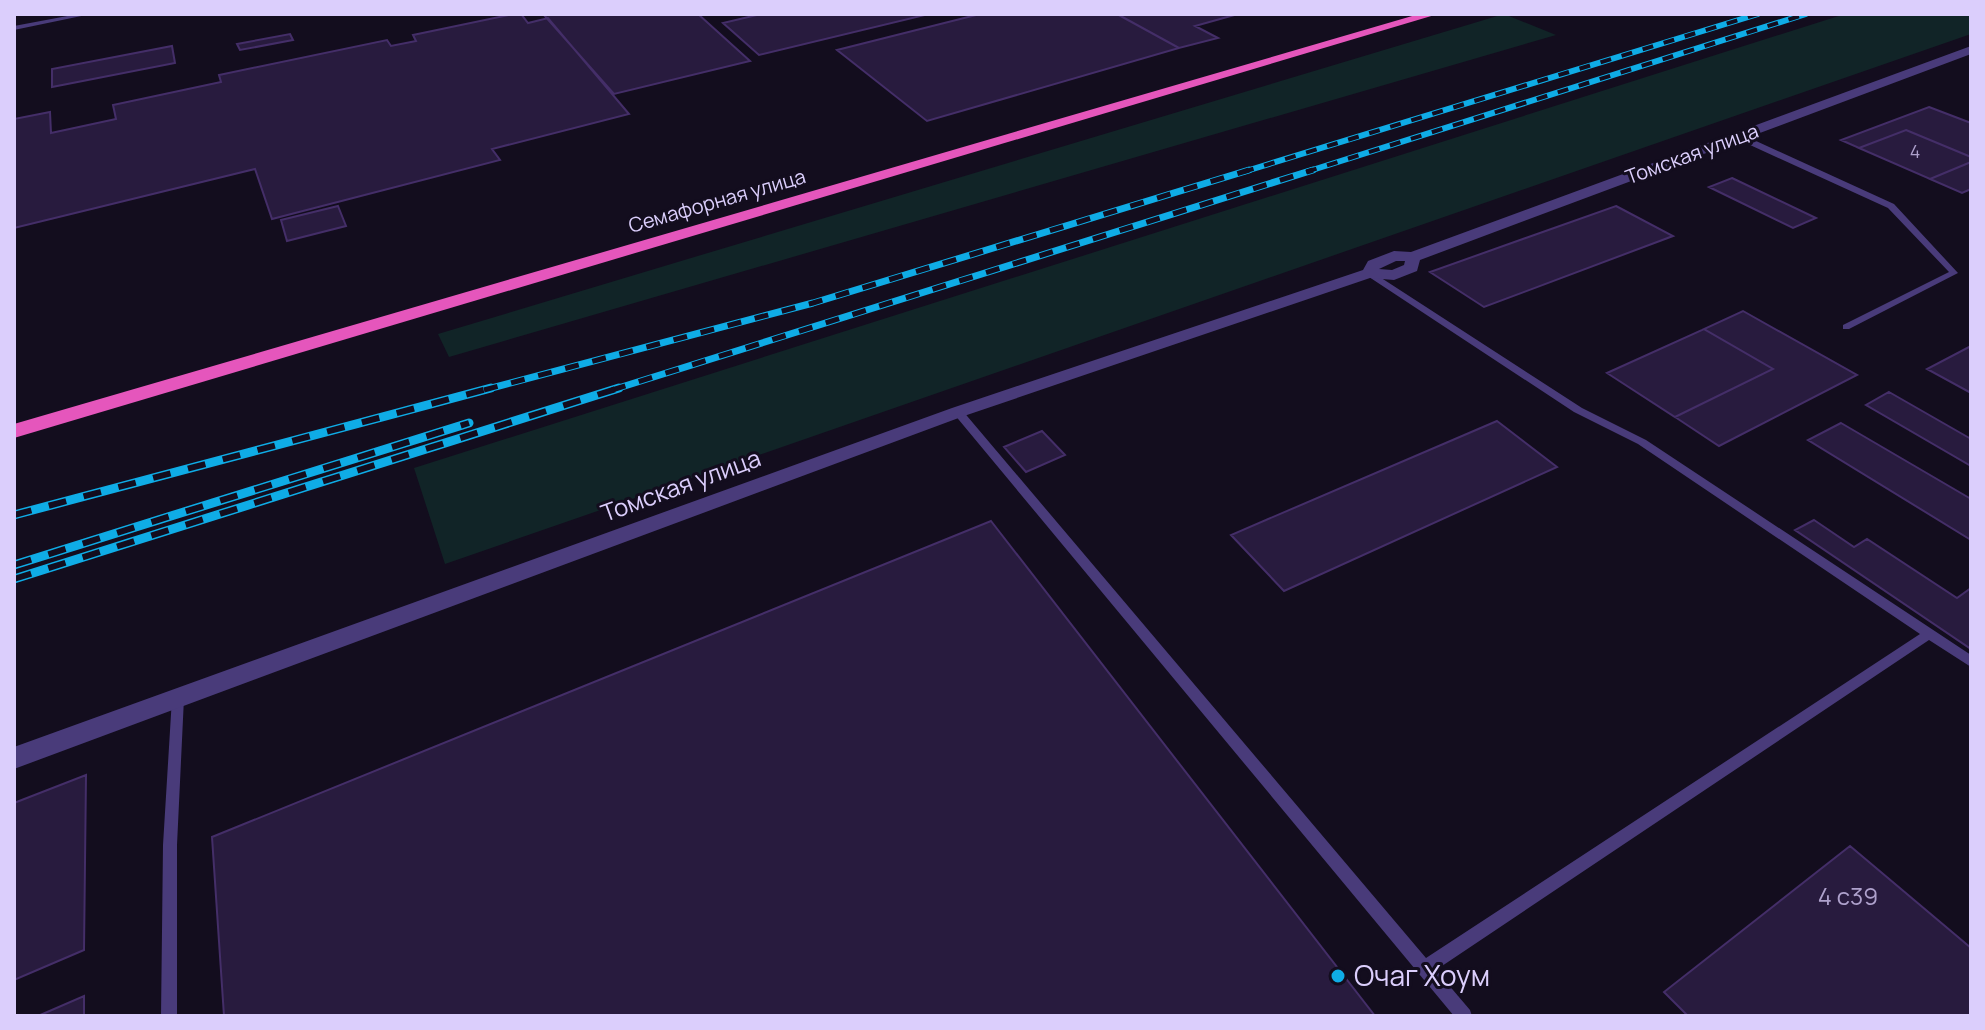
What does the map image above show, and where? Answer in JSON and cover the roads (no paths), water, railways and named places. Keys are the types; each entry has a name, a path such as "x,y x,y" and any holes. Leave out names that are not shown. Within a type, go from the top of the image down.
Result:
{"highway":[{"name":"Семафорная улица","path":"14,431 1432,14"}],"street":[{"name":"Томская улица","path":"14,758 958,412 1369,273 1394,275 1411,268 1413,257 1971,50"}],"lane":[{"path":"14,28 88,14"},
{"path":"1740,137 1891,206 1954,273 1846,327"},
{"path":"1369,273 1578,410 1642,442 1971,662"},
{"path":"958,412 1464,1016"},
{"path":"1425,968 1929,634"},
{"path":"169,1016 170,845 178,698"}],"railway":[{"path":"1243,172 1758,14"},
{"path":"1306,172 1806,14"},
{"path":"484,390 813,303 1249,170"},
{"path":"612,390 1313,170"},
{"path":"14,515 491,388"},
{"path":"14,579 619,388"},
{"path":"14,565 469,423"}],"place":[{"name":"Очаг Хоум","path":"1338,976"}]}
